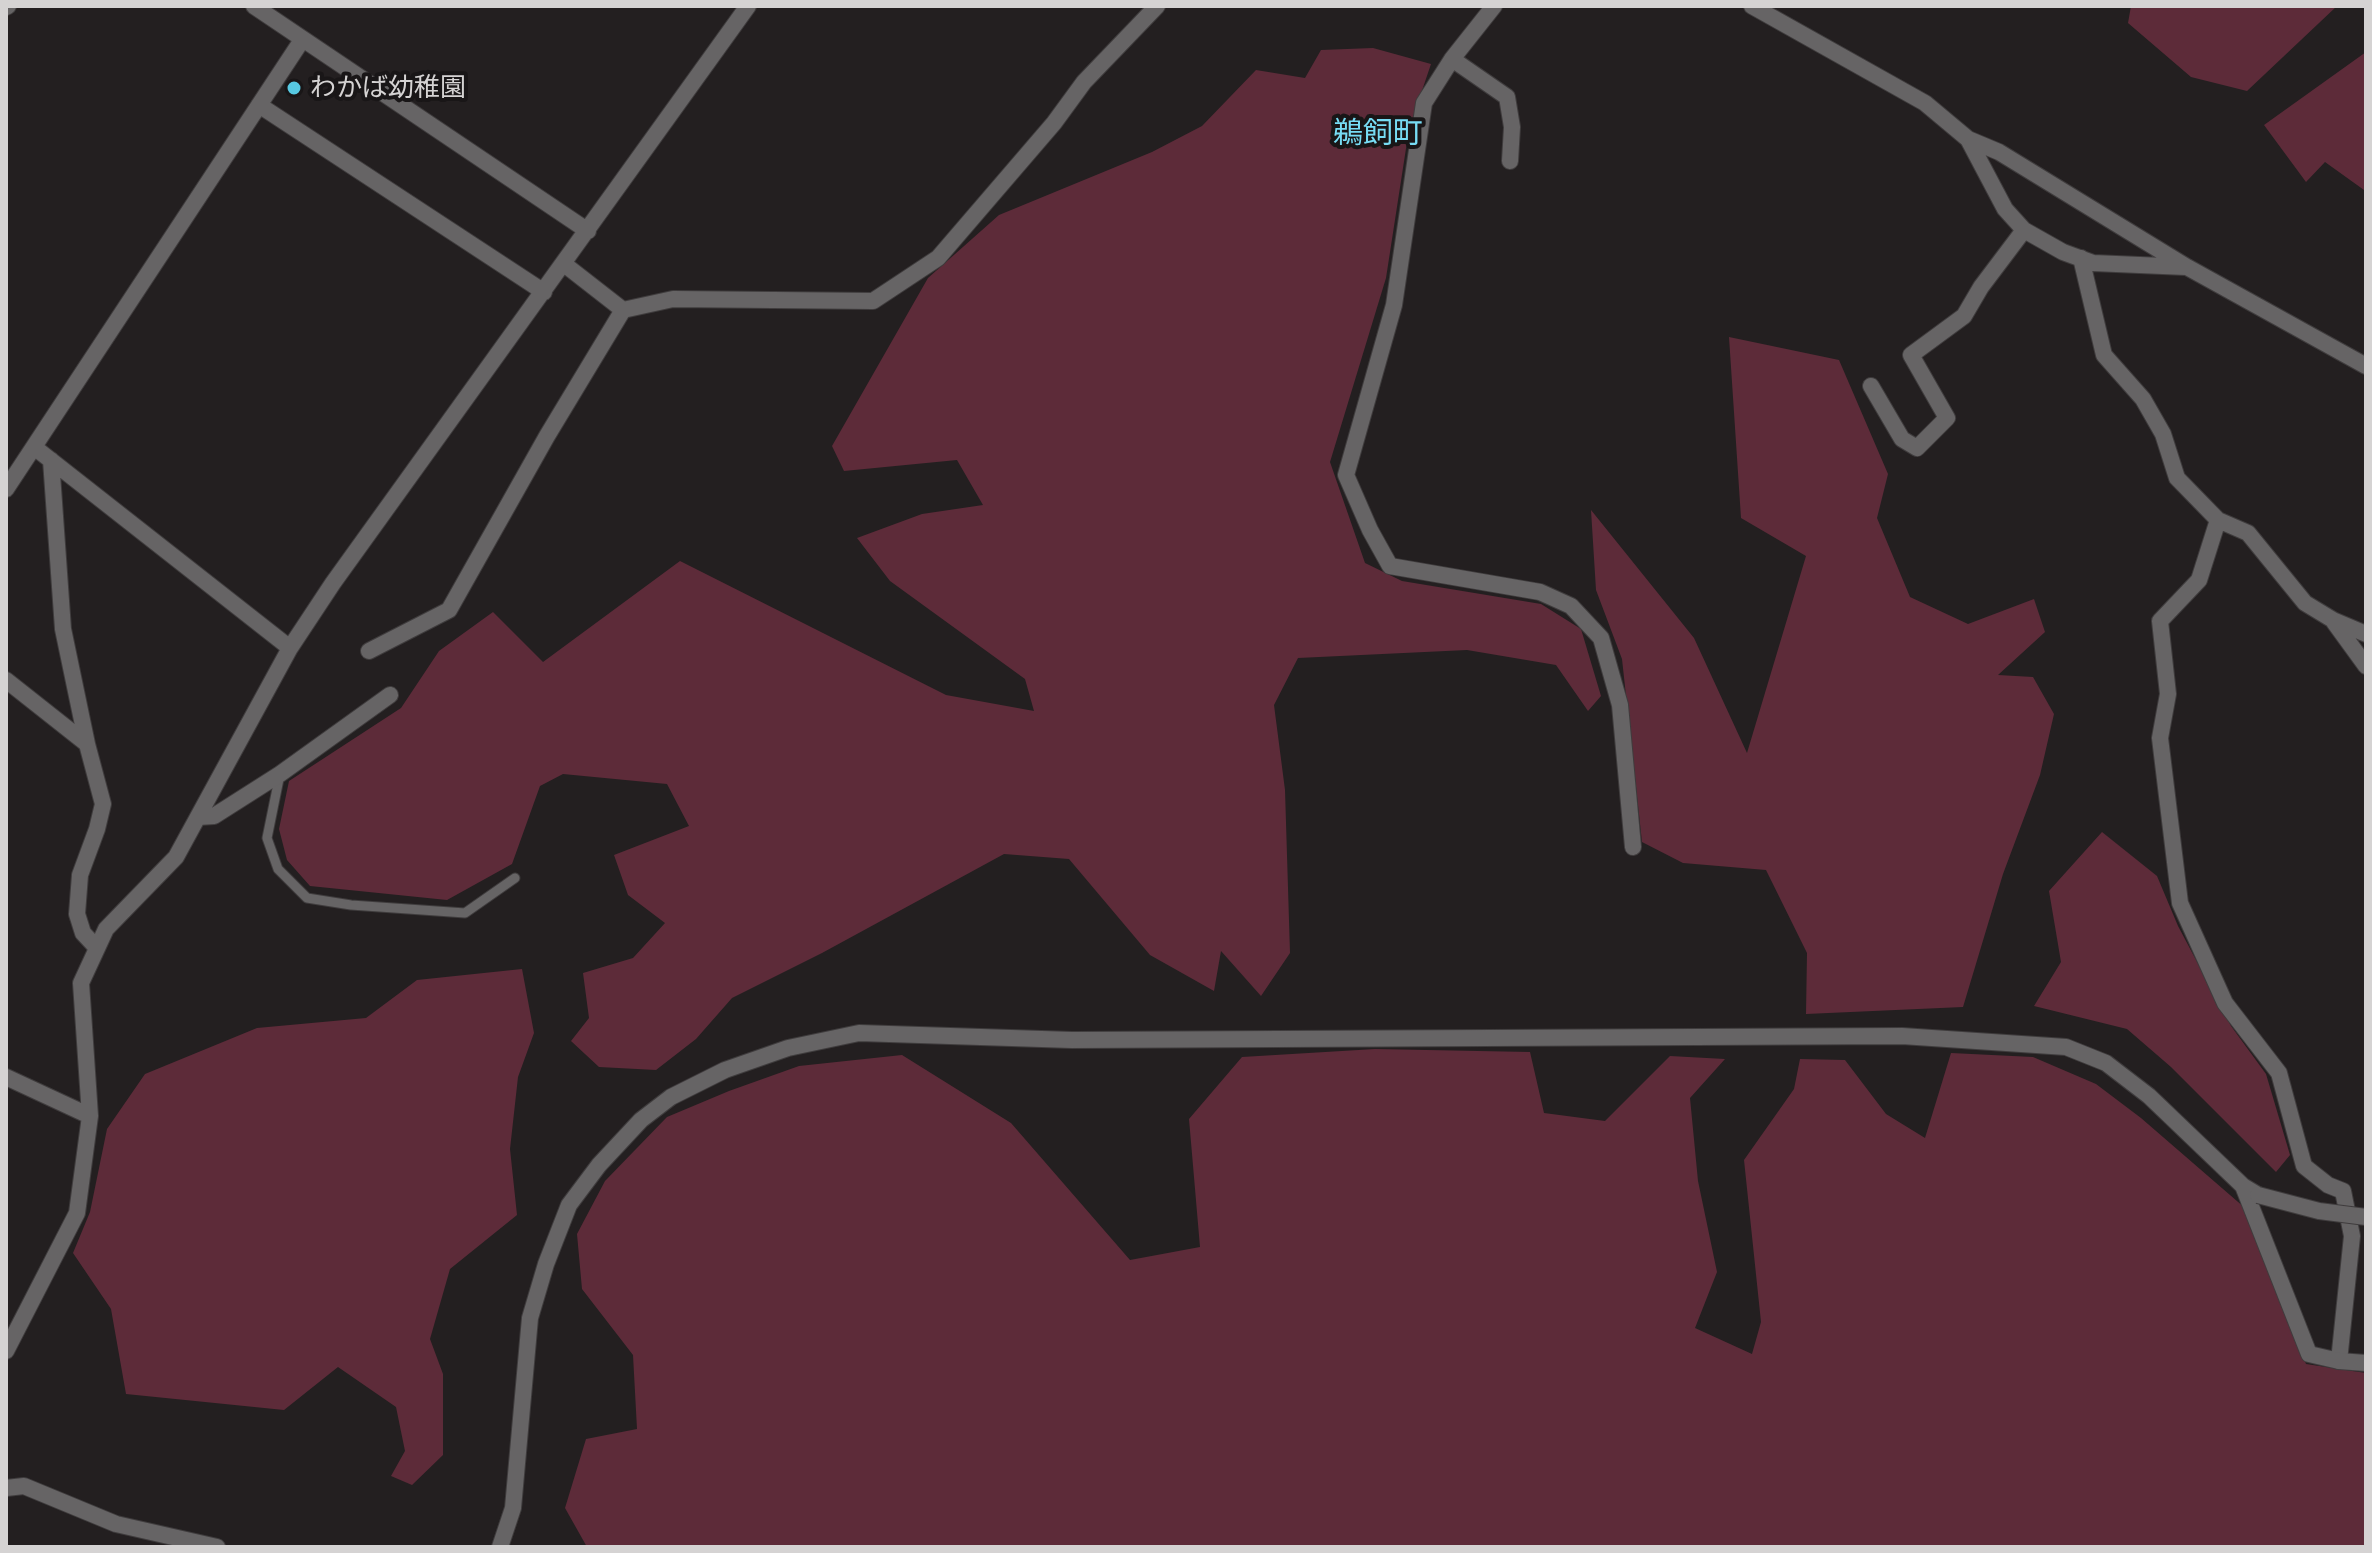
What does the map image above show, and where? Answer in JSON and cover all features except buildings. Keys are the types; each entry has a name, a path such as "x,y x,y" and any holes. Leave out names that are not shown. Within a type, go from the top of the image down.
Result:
{"street":[{"path":"254,6 588,231"},
{"path":"6,1351 77,1213 90,1116 81,983 106,929 176,857 290,648 333,583 748,6"},
{"path":"369,651 449,610 547,436 623,310 673,299 873,301 938,258 1054,123 1084,82 1157,6"},
{"path":"1494,6 1452,59 1424,103 1394,305 1346,475 1390,566 1540,592 1571,606 1601,638 1620,705 1633,847"},
{"path":"1752,6 1925,103 1968,139 1999,152 2187,267 2366,366"},
{"path":"6,489 302,40"},
{"path":"1452,59 1507,97 1512,127 1510,161"},
{"path":"259,105 544,292"},
{"path":"1968,139 2005,209 2024,230 2063,252 2093,263 2187,267"},
{"path":"1871,386 1902,439 1917,448 1947,418 1911,355 1964,316 1981,287 2024,230"},
{"path":"2081,258 2104,355 2143,399 2163,434 2177,478 2218,520 2248,533 2305,603 2333,620 2366,634"},
{"path":"564,264 623,310"},
{"path":"34,447 290,648"},
{"path":"51,460 63,629 103,804 80,875 77,914 83,933 97,948"},
{"path":"2218,520 2199,580 2160,621 2168,694 2160,738 2180,903 2225,1003 2279,1073 2304,1166 2328,1185 2343,1191 2352,1236 2339,1361"},
{"path":"2333,620 2366,666"},
{"path":"6,680 87,744"},
{"path":"198,817 214,816 280,774 390,695"},
{"path":"500,1547 513,1508 530,1318 546,1264 569,1205 599,1165 641,1120 671,1097 725,1070 776,1053 859,1033 1072,1040 1902,1036 2066,1047 2106,1063 2149,1096 2243,1186 2258,1195 2319,1211 2366,1217"},
{"path":"6,1077 90,1116"},
{"path":"2243,1186 2309,1354 2366,1363"},
{"path":"6,1488 24,1486 116,1524 217,1547"}],"lane":[{"path":"280,774 267,838 278,869 307,898 351,905 465,913 515,878"}],"shaded area":[{"path":"2131,6 2337,6 2247,91 2191,77 2128,23"},
{"path":"1373,48 1431,64 1409,129 1386,278 1330,462 1365,563 1402,581 1541,604 1581,629 1601,696 1588,711 1556,665 1467,650 1298,658 1274,705 1285,790 1290,953 1261,996 1221,951 1214,991 1150,955 1069,859 1004,854 732,998 696,1039 656,1070 599,1067 571,1041 589,1018 583,973 633,958 665,923 628,895 614,855 689,826 667,784 563,774 540,786 512,864 447,900 310,886 287,860 279,829 289,781 401,708 439,651 493,612 543,662 680,561 946,695 1034,711 1025,679 890,581 857,538 922,514 983,505 957,460 844,471 832,446 928,278 999,215 1152,152 1202,126 1256,70 1305,78 1321,50"},
{"path":"2366,52 2366,188 2364,190 2325,162 2306,182 2264,125"},
{"path":"1729,337 1839,360 1888,474 1877,518 1910,597 1968,624 2034,599 2045,632 1998,675 2033,677 2054,714 2040,775 2003,874 1963,1007 1806,1014 1807,953 1766,870 1683,863 1642,842 1622,659 1596,590 1591,510 1694,638 1747,753 1806,556 1741,518"},
{"path":"2102,832 2157,876 2178,926 2231,1026 2266,1074 2290,1155 2276,1172 2171,1067 2127,1029 2034,1006 2061,962 2049,891"},
{"path":"522,969 534,1033 518,1077 510,1149 517,1215 450,1269 430,1339 443,1374 443,1455 412,1485 391,1476 405,1451 396,1407 338,1367 284,1410 126,1394 111,1309 73,1253 90,1212 107,1129 145,1074 257,1028 366,1018 417,980"},
{"path":"1375,1049 1530,1052 1544,1113 1605,1121 1670,1056 1725,1059 1690,1098 1698,1181 1717,1272 1695,1328 1752,1354 1761,1322 1744,1160 1794,1089 1800,1059 1845,1060 1886,1114 1925,1138 1951,1053 2033,1057 2096,1084 2141,1118 2245,1208 2306,1364 2366,1373 2366,1547 587,1547 565,1508 586,1439 637,1429 633,1355 582,1289 577,1234 605,1181 667,1117 799,1066 902,1055 1011,1123 1130,1260 1200,1247 1189,1119 1242,1057"}],"place":[{"name":"わかば幼稚園","path":"294,88"}],"district":[{"name":"鵜飼町","path":"1378,133"}]}
